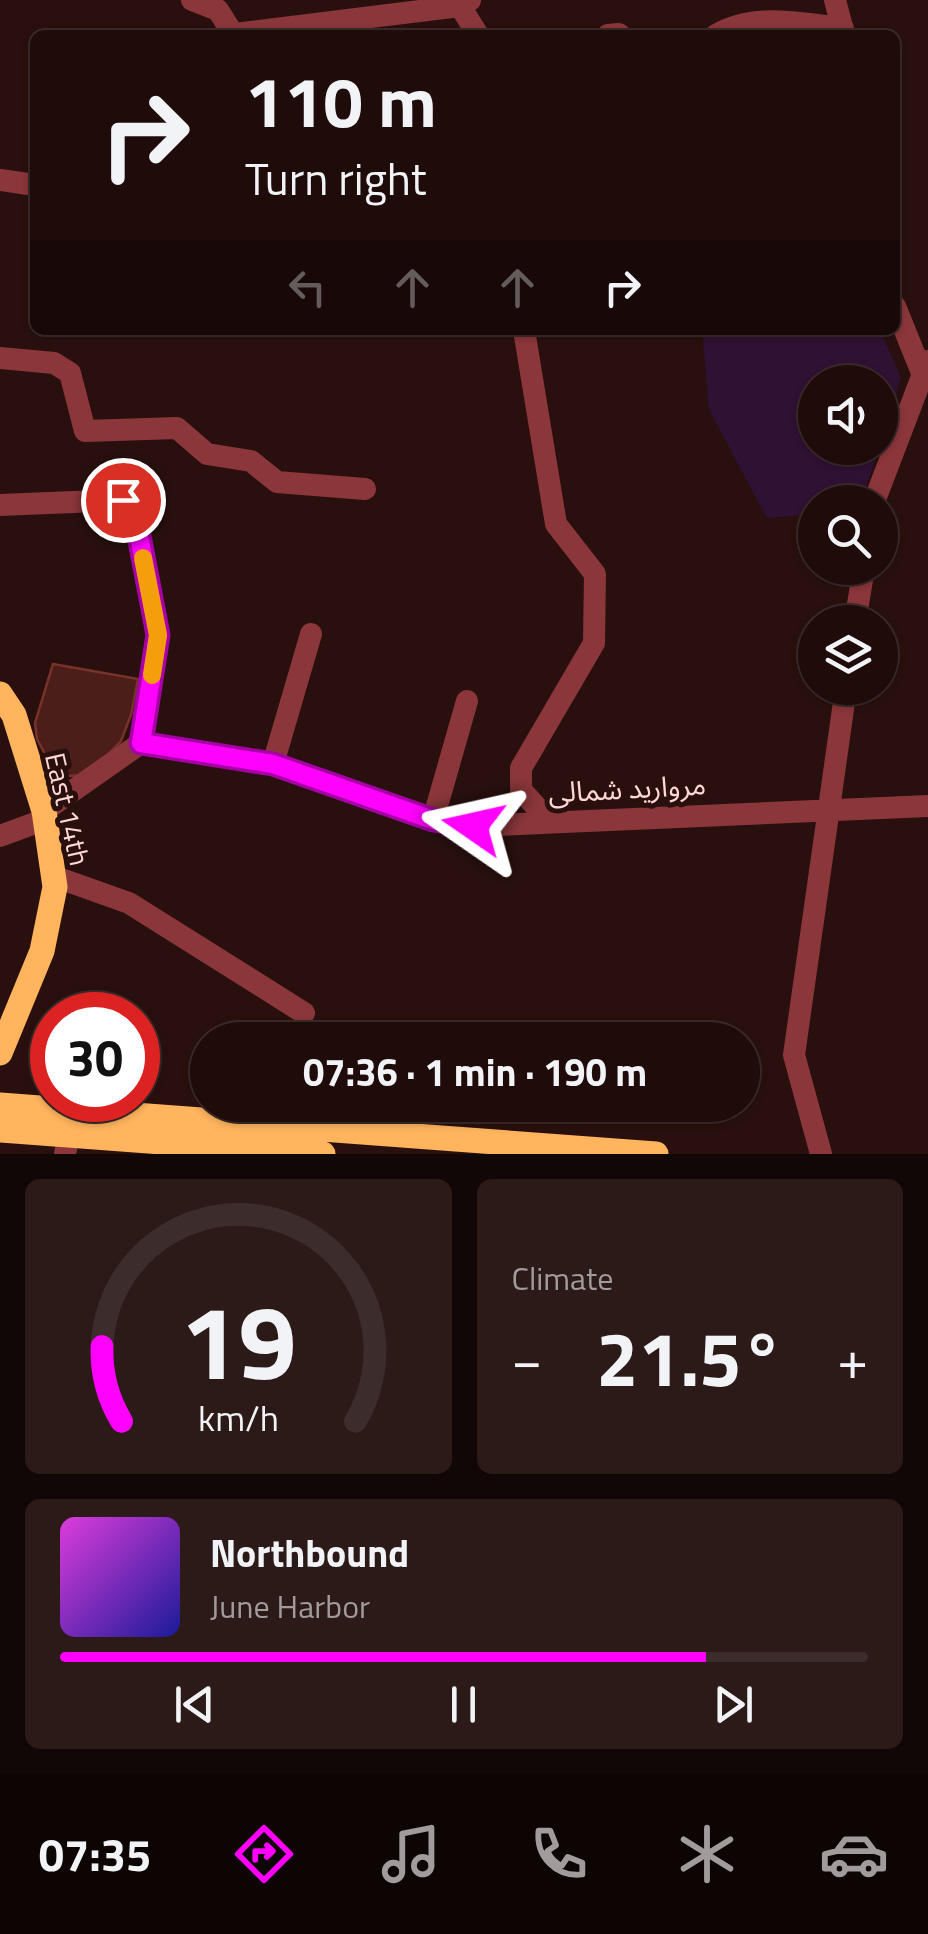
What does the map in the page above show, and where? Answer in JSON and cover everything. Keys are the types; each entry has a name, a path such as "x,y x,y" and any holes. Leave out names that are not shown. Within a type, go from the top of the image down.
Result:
{"main road":[{"name":"East 14th","path":"0,694 14,716 45,815 55,887 42,951 0,1053"},
{"path":"0,1105 656,1154"},
{"path":"0,1130 67,1144 322,1154"}],"street":[{"path":"192,0 218,10 228,30"},
{"path":"836,0 844,30"},
{"path":"267,30 465,3 476,30"},
{"path":"725,30 735,24 765,20 831,30"},
{"path":"0,180 30,184"},
{"path":"880,485 925,367 900,316"},
{"path":"525,335 556,524 596,574 594,642 520,768 522,790 550,822"},
{"path":"0,358 54,363 70,372 85,430 177,428 208,454 251,461 277,482 364,489"},
{"path":"0,505 123,500 135,515 158,635 141,743 45,815 0,836"},
{"path":"273,764 311,634"},
{"path":"433,820 467,701"},
{"path":"821,1154 794,1055 843,705"},
{"name":"مروارید شمالی","path":"141,743 273,764 433,820 473,826 928,806"},
{"path":"53,876 130,903 304,1013"}],"shaded area":[{"path":"702,335 882,335 895,365 798,365 798,465 873,465 867,485 798,485 798,515 767,518 709,410"}],"building":[{"path":"53,664 138,679 121,741 98,765 81,775 70,776 52,767 37,739 35,723"}],"slow traffic":[{"path":"143,558 158,635 152,675"}],"route":[{"path":"123,500 135,515 158,635 141,743 273,764 433,820 473,826"}]}
